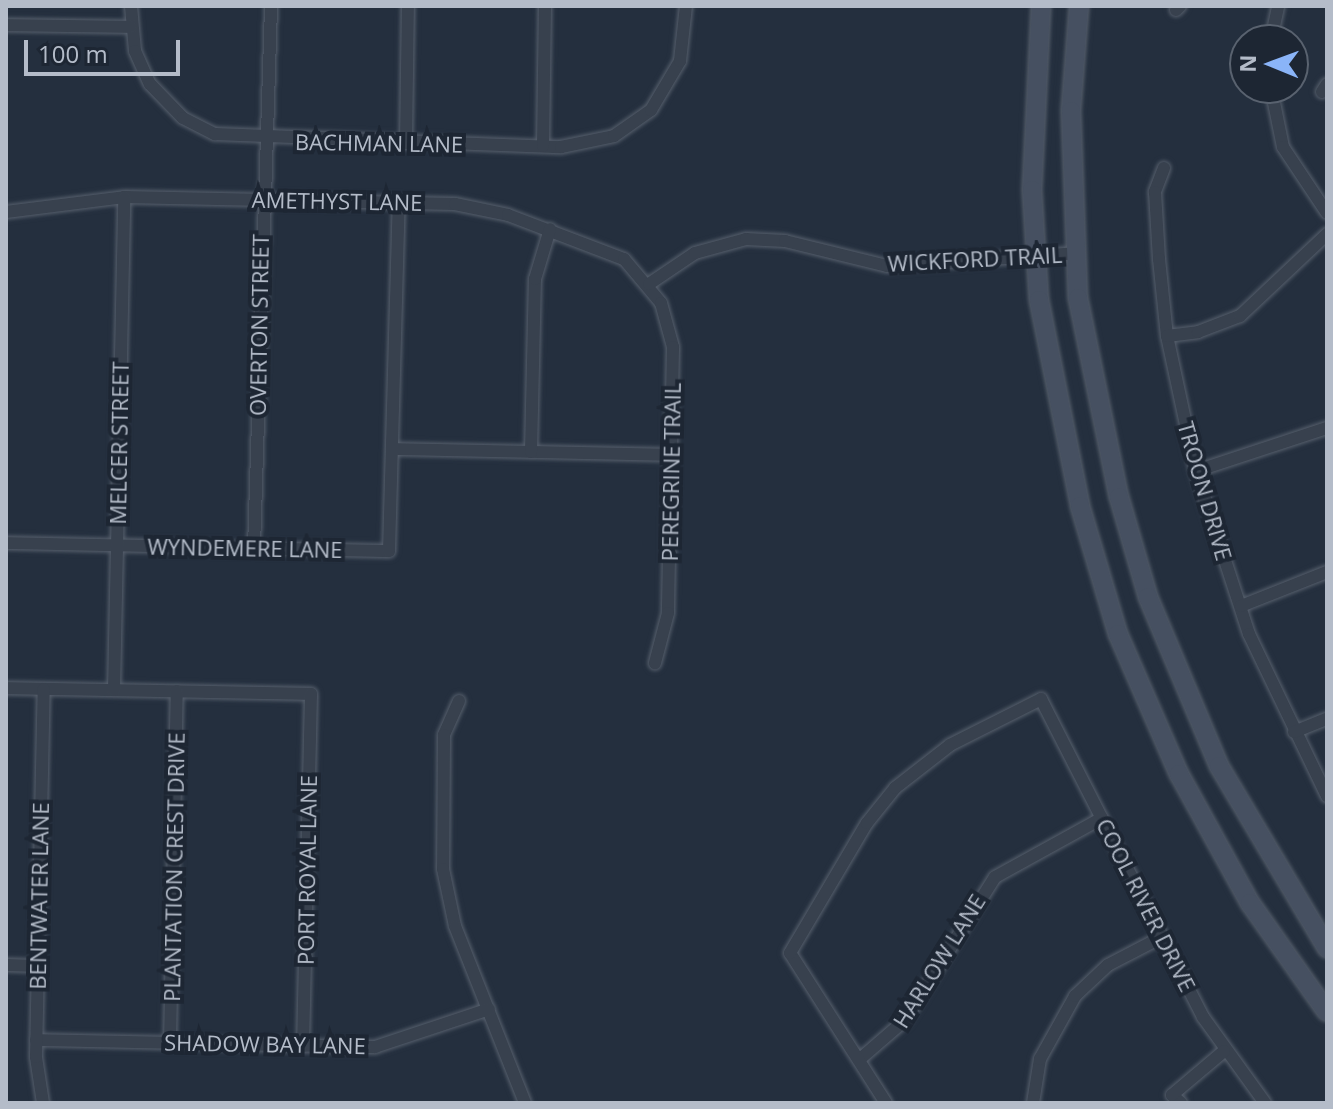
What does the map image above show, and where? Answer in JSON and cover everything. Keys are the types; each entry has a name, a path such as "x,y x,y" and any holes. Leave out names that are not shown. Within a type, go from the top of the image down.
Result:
{"street":[{"path":"6,25 131,27 131,6"},
{"name":"OVERTON STREET","path":"254,548 261,199 268,140 271,6"},
{"path":"406,143 408,6"},
{"path":"543,146 545,6"},
{"name":"BACHMAN LANE","path":"131,27 139,62 157,94 204,130 268,140 583,145 614,136 651,110 671,82 683,50 686,6"},
{"path":"1041,6 1032,190 1036,257 1062,423 1118,634 1210,836 1327,1012"},
{"path":"1079,6 1071,111 1076,253 1094,391 1148,597 1219,766 1327,948"},
{"path":"1274,104 1283,147 1327,213"},
{"name":"TROON DRIVE","path":"1164,168 1155,192 1167,336 1196,471 1241,606 1294,732 1327,796"},
{"name":"AMETHYST LANE","path":"6,212 124,197 399,202 482,208 614,253 649,284"},
{"name":"MELCER STREET","path":"114,690 124,197"},
{"path":"399,202 394,449 671,455"},
{"path":"531,452 535,279 550,229"},
{"path":"1167,336 1240,316 1327,234"},
{"name":"WICKFORD TRAIL","path":"649,284 695,253 746,239 785,241 872,264 1076,253"},
{"name":"PEREGRINE TRAIL","path":"649,284 671,335 668,613 655,663"},
{"path":"1196,471 1327,428"},
{"name":"WYNDEMERE LANE","path":"6,543 389,551 394,449"},
{"path":"1241,606 1327,572"},
{"path":"6,688 177,691"},
{"name":"BENTWATER LANE","path":"43,1103 36,1040 44,689"},
{"name":"PORT ROYAL LANE","path":"177,691 311,694 303,1046"},
{"name":"PLANTATION CREST DRIVE","path":"170,1043 177,691"},
{"name":"COOL RIVER DRIVE","path":"860,1059 790,953 867,823 895,788 950,745 1041,699 1162,937 1224,1051 1258,1100"},
{"path":"459,701 444,735 443,869 455,926 525,1103"},
{"path":"1294,732 1327,719"},
{"name":"HARLOW LANE","path":"860,1059 905,1020 987,885 1013,864 1102,818"},
{"path":"1032,1102 1040,1059 1075,996 1108,965 1162,937"},
{"path":"6,965 38,966"},
{"name":"SHADOW BAY LANE","path":"36,1040 375,1047 489,1009"},
{"path":"1181,1103 1172,1095 1224,1051"},
{"path":"860,1059 886,1103"}]}
